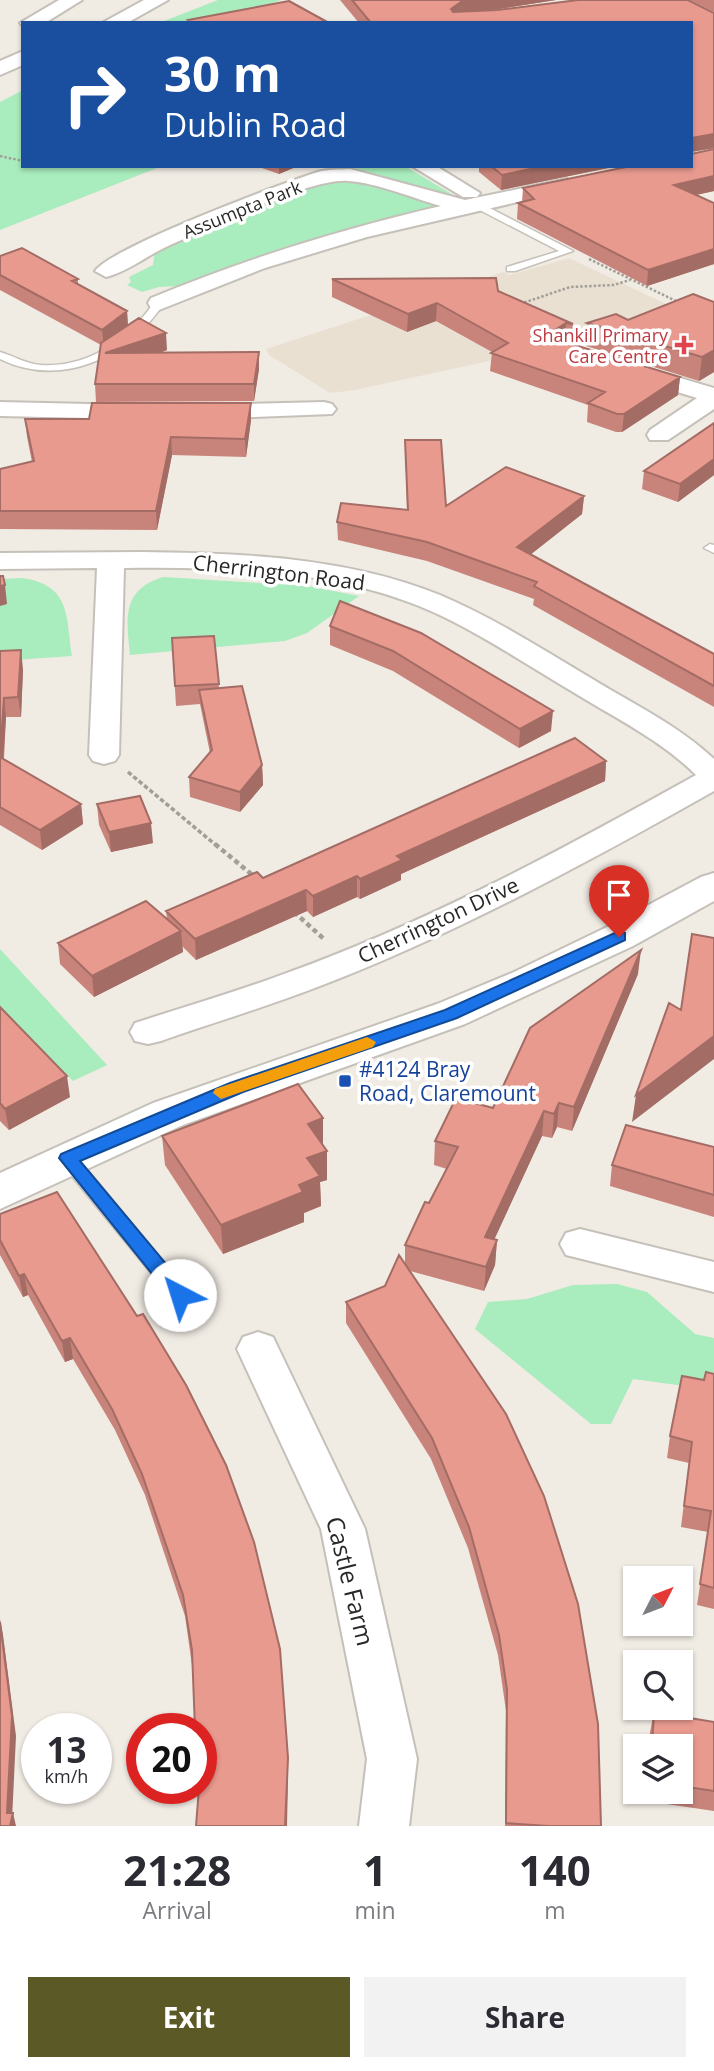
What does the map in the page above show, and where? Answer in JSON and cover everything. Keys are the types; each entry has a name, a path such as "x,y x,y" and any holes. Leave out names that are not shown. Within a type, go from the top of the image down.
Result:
{"main road":[{"path":"34,21 73,0"},
{"path":"91,21 129,0"},
{"path":"115,21 159,0"},
{"path":"0,69 21,58"},
{"path":"0,75 21,65"},
{"path":"0,1192 68,1158 236,1087 451,1014 608,942 714,885"}],"street":[{"path":"424,168 475,204"},
{"name":"Assumpta Park","path":"106,271 138,252 219,216 324,176 351,175 475,204"},
{"path":"159,303 198,285 278,258 475,204 591,181"},
{"path":"618,366 714,397"},
{"path":"659,435 714,397"},
{"path":"0,409 155,413"},
{"path":"181,412 324,409"},
{"name":"Cherrington Road","path":"0,561 212,561 310,571 376,583 419,598 498,634 678,744 714,777"},
{"path":"104,755 111,561"},
{"name":"Cherrington Drive","path":"149,1032 295,983 347,961 575,855 714,777"},
{"path":"580,1244 714,1277"},
{"name":"Castle Farm","path":"258,1349 343,1529 392,1759 384,1826"}],"lane":[{"path":"475,204 568,251"},
{"path":"511,269 568,251"},
{"path":"0,355 9,361 38,368 90,359 126,341 152,317 159,303"},
{"path":"68,1158 180,1295"}],"path":[{"path":"0,156 21,161"},
{"path":"568,251 684,304"},
{"path":"512,300 520,304 570,287 614,285 630,279"},
{"path":"104,755 264,884"},
{"path":"292,910 347,961"}],"shaded area":[{"path":"569,258 687,314 618,333 355,390 330,393 269,355 266,349 503,272 510,275"}],"green space":[{"path":"218,0 281,0 226,21 164,21"},
{"path":"21,91 21,168 157,168 0,230 0,102"},
{"path":"357,168 408,168 458,198 355,171"},
{"path":"346,180 365,182 445,204 179,286 159,287 142,292 127,285 131,282 129,277 153,265 155,251 160,247 274,196 322,183"},
{"path":"163,577 308,586 359,596 307,633 285,641 130,655 128,617 133,597 140,589"},
{"path":"22,578 38,582 58,595 66,616 72,656 0,661 0,579"},
{"path":"0,949 107,1065 73,1081 0,1007"},
{"path":"617,1284 647,1292 695,1334 714,1338 714,1390 633,1379 611,1424 591,1424 475,1329 488,1302 527,1299 573,1285"}],"building":[{"path":"352,0 473,0 461,2 451,9 453,12 497,10 578,0 688,0 714,13 714,134 693,138 693,21 369,21"},
{"path":"289,1 325,21 190,21"},
{"path":"714,149 714,176 674,185 714,203 714,249 648,270 518,203 534,199 523,188 621,168 693,168 693,154"},
{"path":"493,168 535,168 502,175"},
{"path":"22,248 78,279 72,281 127,311 102,330 0,275 0,256"},
{"path":"496,278 498,291 573,324 566,323 555,330 558,340 680,377 624,414 617,414 588,403 605,392 491,353 508,343 437,303 408,314 332,279"},
{"path":"693,294 714,302 714,350 702,357 587,323 616,314 628,320"},
{"path":"139,318 166,333 105,353 259,352 254,384 95,384 101,343"},
{"path":"92,403 251,403 245,439 171,437 156,511 0,511 0,469 34,461 25,419 89,419"},
{"path":"714,423 714,459 680,484 644,471"},
{"path":"405,440 441,440 446,506 506,467 584,496 517,547 714,654 714,686 534,586 537,582 427,542 337,522 341,503 408,510"},
{"path":"0,576 3,576 5,585 0,586"},
{"path":"340,601 421,633 553,711 520,729 393,651 330,626"},
{"path":"214,636 219,684 175,686 172,638"},
{"path":"21,650 18,697 4,698 0,755 0,651"},
{"path":"242,686 262,765 240,792 189,777 212,750 199,690"},
{"path":"575,738 606,761 397,856 402,860 360,879 357,876 313,896 306,890 195,939 166,911 257,872 263,878"},
{"path":"0,757 81,804 40,830 0,807"},
{"path":"140,796 151,823 109,832 97,804"},
{"path":"146,901 181,931 92,976 58,943"},
{"path":"692,934 714,938 714,1036 636,1095 669,1003 681,1010"},
{"path":"641,950 574,1107 559,1103 554,1114 544,1111 485,1237 497,1240 486,1267 405,1245 425,1202 429,1203 458,1147 435,1141 456,1098 493,1108 530,1028"},
{"path":"0,1007 67,1076 5,1109 0,1103"},
{"path":"298,1084 323,1118 308,1124 327,1151 307,1158 320,1176 299,1185 303,1192 221,1225 162,1136"},
{"path":"626,1125 714,1147 714,1195 612,1165"},
{"path":"57,1192 137,1316 143,1314 186,1385 226,1465 254,1542 280,1649 288,1758 285,1826 196,1826 198,1804 217,1804 217,1713 194,1713 192,1650 183,1595 142,1474 112,1409 70,1338 62,1341 24,1274 19,1276 0,1240 0,1214"},
{"path":"399,1255 506,1414 544,1496 578,1604 598,1724 601,1826 506,1823 507,1690 499,1635 469,1527 432,1438 346,1302 385,1286"},
{"path":"706,1372 714,1374 714,1588 700,1584 711,1511 684,1506 692,1442 670,1436 682,1376 704,1380"},
{"path":"0,1622 12,1716 7,1813 13,1813 10,1826 0,1826"},
{"path":"693,1718 714,1722 714,1791 693,1788 693,1734 653,1734 654,1720"}],"slow traffic":[{"path":"221,1093 367,1042"}],"place":[{"name":"Shankill Primary Care Centre","path":"684,345"},
{"name":"#4124 Bray Road, Claremount","path":"345,1081"}],"route":[{"path":"180,1295 68,1158 236,1087 451,1014 619,937"}]}
